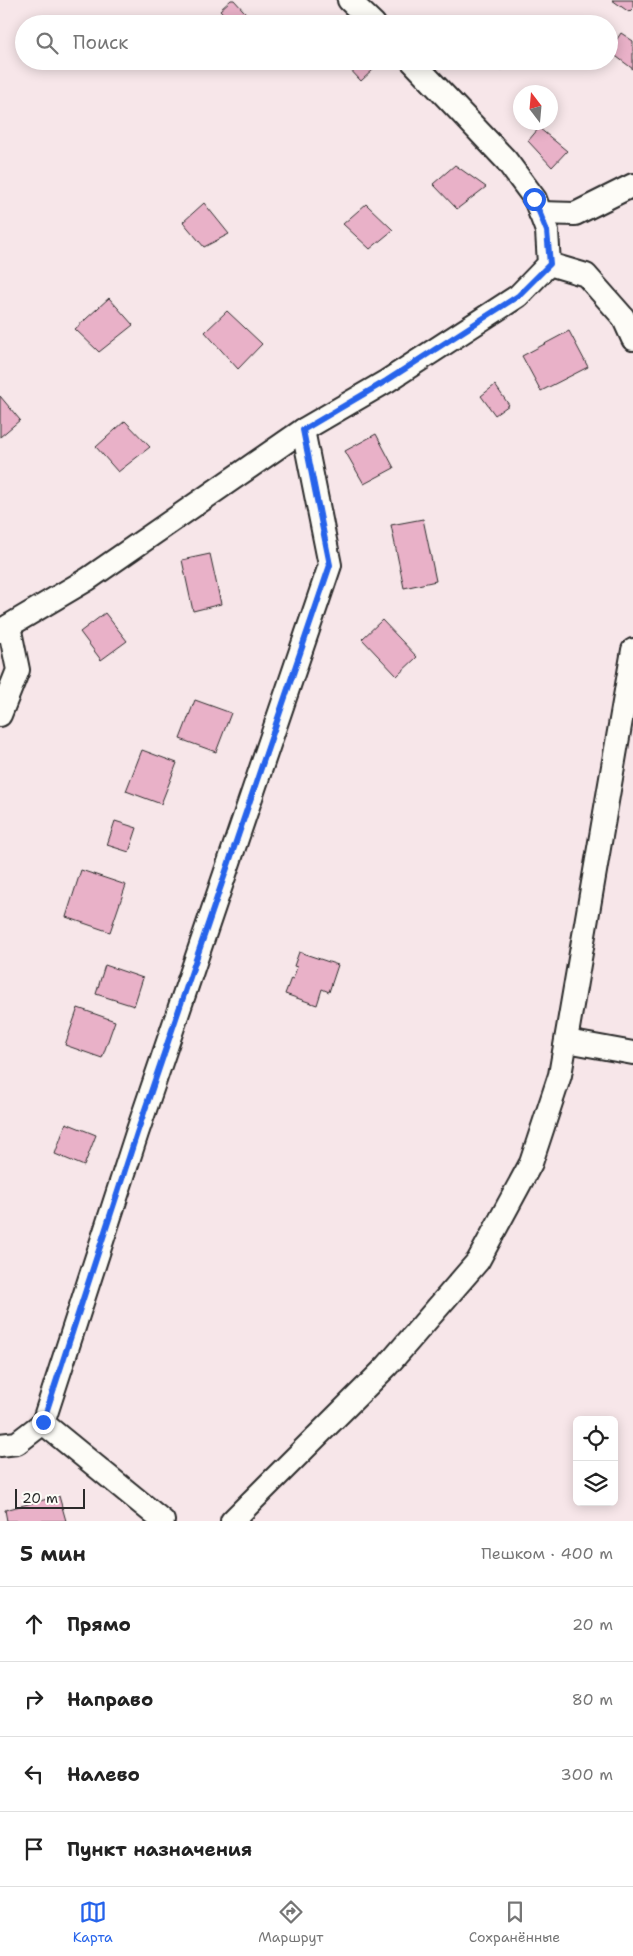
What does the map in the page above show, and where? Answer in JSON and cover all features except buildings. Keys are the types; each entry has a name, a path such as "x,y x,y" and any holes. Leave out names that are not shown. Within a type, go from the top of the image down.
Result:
{"street":[{"path":"349,0 365,15"},
{"path":"421,70 506,160 534,199 547,231 550,264"},
{"path":"540,213 575,214 633,186"},
{"path":"550,264 586,275 623,317 633,338"},
{"path":"0,715 18,670 5,628 88,579 303,430 386,381 518,296 550,264"},
{"path":"0,1445 17,1443 43,1422 137,1133 330,565 303,430"},
{"path":"232,1521 387,1366 478,1260 531,1163 560,1075 567,1041 633,650"},
{"path":"567,1041 633,1053"},
{"path":"43,1422 163,1521"}],"route":[{"path":"43,1422 137,1133 330,565 303,430 386,381 518,296 550,264 547,231 534,199"}]}
